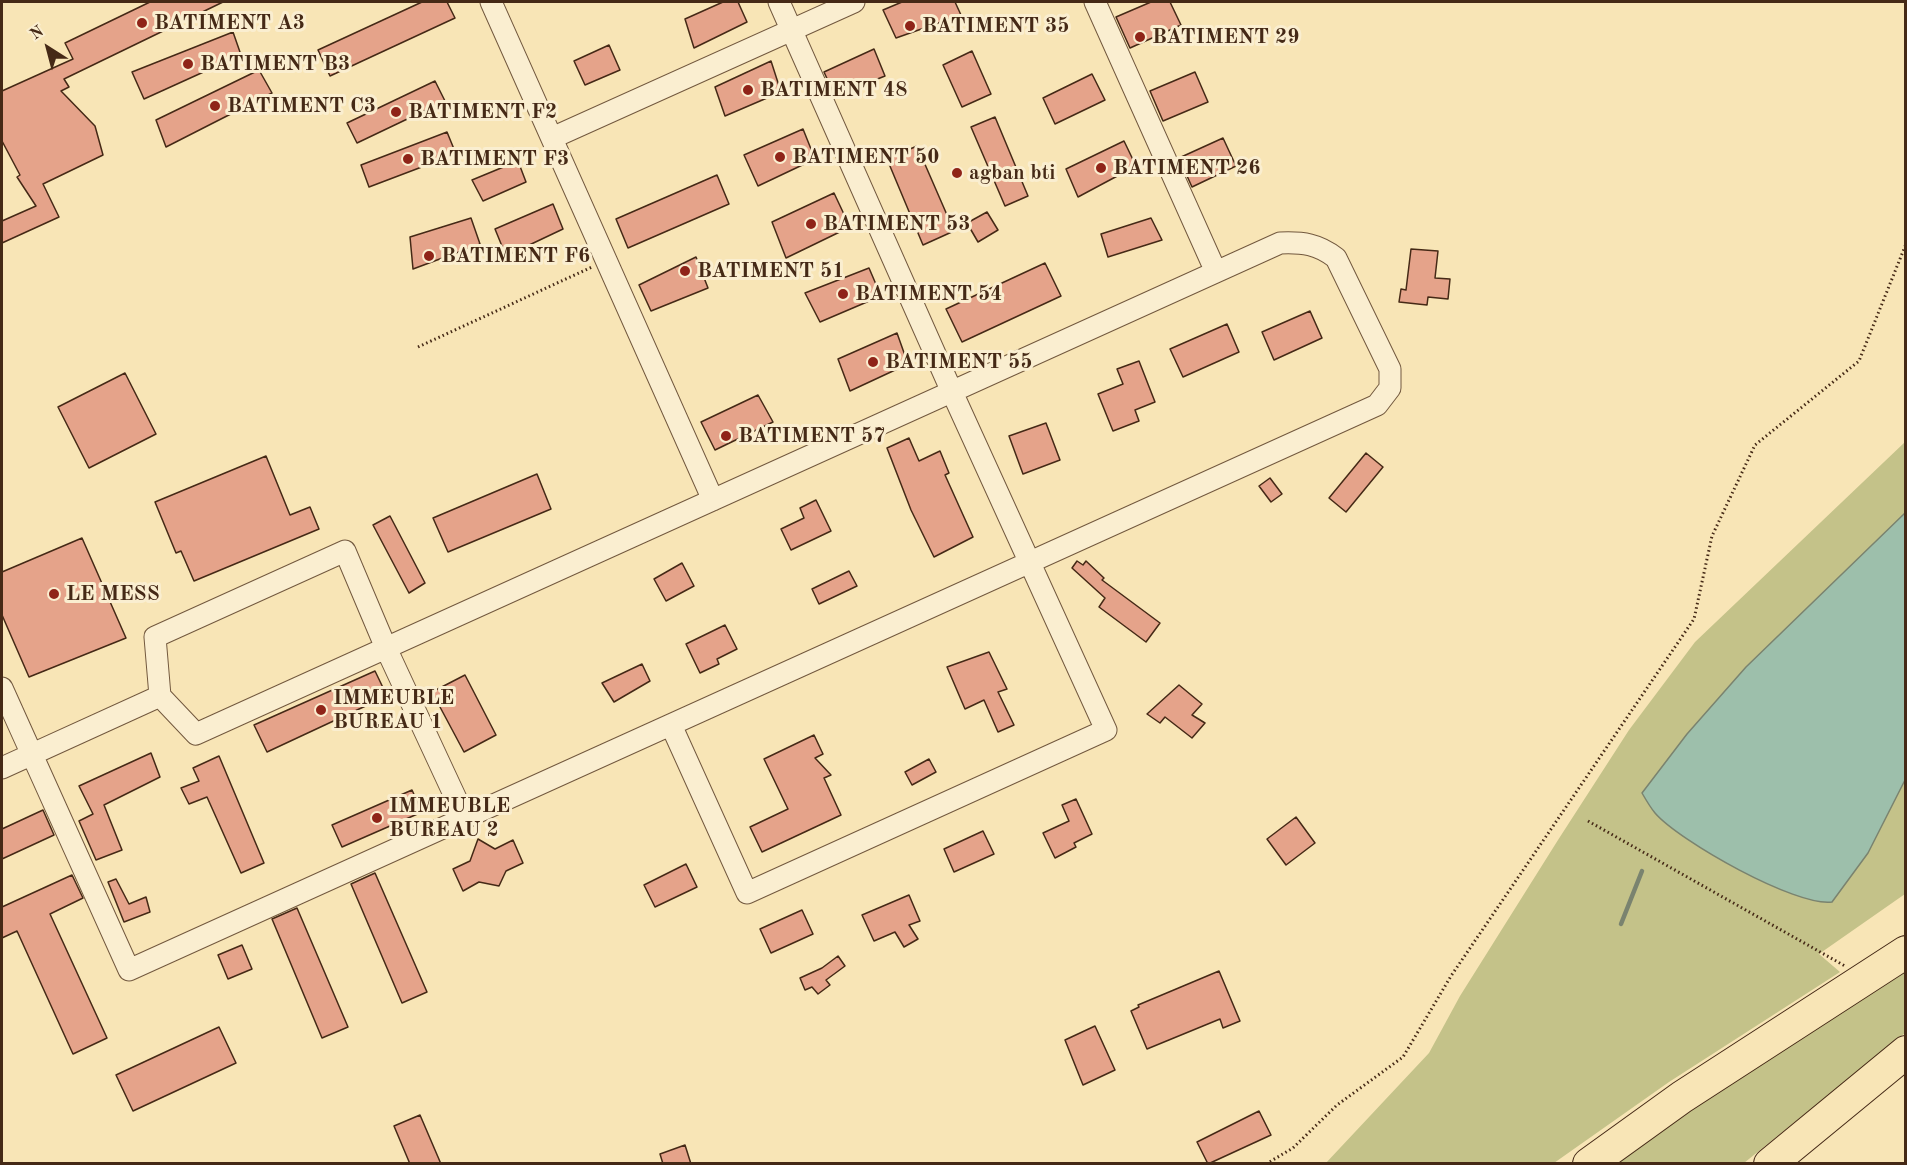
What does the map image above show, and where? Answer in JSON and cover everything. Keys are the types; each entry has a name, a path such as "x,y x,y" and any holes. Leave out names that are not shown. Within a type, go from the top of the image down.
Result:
{"highway":[{"path":"1589,1164 1682,1097 1905,952"},
{"path":"1770,1164 1905,1052"}],"lane":[{"path":"491,2 713,500"},
{"path":"671,725 747,893 1106,730 952,392 779,2"},
{"path":"552,138 854,2"},
{"path":"1095,2 1215,273"},
{"path":"2,688 30,755 129,970 671,725 1377,405 1390,388 1390,369 1336,258 1323,248 1305,242 1280,243 1215,273 713,500 386,648 196,734 160,696 155,637 345,550 386,648 465,818"},
{"path":"2,768 160,696"}],"path":[{"path":"1266,1164 1293,1148 1337,1105 1403,1057 1451,976 1694,619 1712,536 1755,445 1859,361 1905,244"},
{"path":"418,347 607,260"},
{"path":"1588,821 1866,978"}],"shaded area":[{"path":"1905,442 1905,894 1819,954 1840,972 1669,1082 1554,1163 1325,1164 1429,1053 1460,996 1629,730 1695,642"},
{"path":"1905,513 1905,780 1868,853 1832,902 1815,901 1767,883 1712,855 1668,825 1655,813 1642,793 1687,734 1746,667"},
{"path":"1905,971 1905,1033 1744,1163 1614,1164 1692,1109"}],"building":[{"path":"150,2 223,2 64,79 69,87 61,91 95,126 103,155 43,184 59,217 2,243 2,221 36,206 17,177 20,175 2,141 2,91 73,59 65,43"},
{"path":"422,2 447,2 455,18 330,76 318,50"},
{"path":"723,2 738,2 747,22 694,48 685,19"},
{"name":"BATIMENT 35","path":"902,2 955,2 961,15 896,38 883,10"},
{"name":"BATIMENT 29","path":"1151,2 1170,2 1181,25 1130,48 1116,17"},
{"name":"BATIMENT B3","path":"233,32 241,55 144,99 132,72"},
{"path":"609,45 620,70 585,85 574,61"},
{"path":"874,49 885,76 835,96 824,72"},
{"path":"972,51 991,94 962,107 943,65"},
{"name":"BATIMENT 48","path":"771,61 781,92 725,116 715,87"},
{"name":"BATIMENT C3","path":"259,70 272,93 166,147 156,120"},
{"path":"1195,72 1208,102 1163,121 1150,91"},
{"path":"1092,74 1105,100 1055,124 1043,98"},
{"name":"BATIMENT F2","path":"435,81 445,101 357,143 347,123"},
{"path":"995,117 1028,196 1005,206 971,127"},
{"name":"BATIMENT 50","path":"803,129 815,159 758,186 744,155"},
{"name":"BATIMENT F3","path":"447,132 456,154 369,187 361,165"},
{"path":"1223,138 1236,166 1192,187 1179,158"},
{"name":"BATIMENT 26","path":"1124,141 1136,166 1078,197 1066,169"},
{"path":"917,146 954,231 923,245 887,159"},
{"path":"518,161 526,182 483,201 472,180"},
{"path":"717,175 729,204 628,248 616,219"},
{"name":"BATIMENT 53","path":"834,193 850,227 786,258 772,222"},
{"path":"553,204 563,229 506,256 495,229"},
{"path":"987,212 998,230 978,242 967,223"},
{"name":"BATIMENT F6","path":"471,218 480,244 413,269 410,237"},
{"path":"1151,218 1162,240 1108,257 1101,234"},
{"path":"1411,249 1438,251 1435,278 1450,279 1448,299 1428,297 1427,305 1399,302 1401,289 1406,290"},
{"name":"BATIMENT 51","path":"696,257 708,288 651,311 639,285"},
{"path":"1045,263 1061,296 962,342 946,309"},
{"name":"BATIMENT 54","path":"869,268 881,296 820,322 805,293"},
{"path":"1310,311 1322,338 1274,360 1262,332"},
{"path":"1227,324 1239,352 1183,377 1170,349"},
{"name":"BATIMENT 55","path":"897,333 908,364 850,391 838,359"},
{"path":"1139,361 1155,402 1135,410 1139,421 1113,431 1098,394 1123,384 1117,369"},
{"path":"125,373 156,434 89,468 58,407"},
{"name":"BATIMENT 57","path":"758,395 773,422 715,450 701,422"},
{"path":"1046,423 1060,460 1023,474 1009,436"},
{"path":"909,438 919,461 940,451 949,473 945,475 973,537 934,557 911,510 887,448"},
{"path":"1366,453 1383,467 1346,512 1329,498"},
{"path":"266,456 290,515 310,507 319,529 194,581 181,551 176,553 155,502"},
{"path":"537,474 551,509 448,552 433,518"},
{"path":"1270,478 1282,494 1271,502 1259,486"},
{"path":"816,500 831,531 791,550 781,529 804,518 800,508"},
{"path":"390,516 425,583 409,593 373,525"},
{"name":"LE MESS","path":"82,538 126,638 29,677 2,615 2,572"},
{"path":"1077,561 1083,565 1086,561 1104,578 1102,580 1160,623 1146,642 1099,607 1105,598 1072,568"},
{"path":"682,563 694,586 666,601 654,579"},
{"path":"849,571 857,586 819,604 812,589"},
{"path":"725,625 737,649 717,659 719,664 700,673 686,644"},
{"path":"989,652 1007,689 998,692 1014,725 998,732 984,700 965,709 947,667"},
{"path":"642,664 650,681 614,702 602,683"},
{"name":"IMMEUBLE BUREAU 1","path":"375,671 387,696 267,752 254,725"},
{"path":"465,675 496,735 464,752 432,692"},
{"path":"1179,685 1202,704 1192,715 1205,723 1192,738 1165,717 1160,723 1147,714"},
{"path":"814,735 823,754 815,758 831,775 824,778 841,815 762,852 750,827 788,809 764,759"},
{"path":"151,753 160,777 104,805 122,850 96,860 79,821 93,814 79,786"},
{"path":"219,756 264,863 241,873 207,797 189,804 181,788 199,781 193,768"},
{"path":"929,759 936,772 912,785 905,772"},
{"name":"IMMEUBLE BUREAU 2","path":"412,790 422,812 342,847 332,825"},
{"path":"1076,799 1092,834 1074,843 1076,847 1055,858 1043,833 1069,821 1062,805"},
{"path":"43,810 54,835 2,859 2,829"},
{"path":"1296,817 1315,843 1286,865 1267,839"},
{"path":"983,831 994,854 954,872 944,849"},
{"path":"478,839 495,849 513,840 523,863 506,871 499,886 479,882 463,891 453,869 470,861"},
{"path":"686,864 697,887 655,907 644,885"},
{"path":"375,873 427,992 402,1003 351,884"},
{"path":"72,875 83,898 50,914 107,1038 73,1054 17,931 2,938 2,907"},
{"path":"116,879 129,904 146,897 150,912 124,922 108,882"},
{"path":"909,895 920,921 909,925 918,939 904,947 895,932 874,941 862,915"},
{"path":"297,908 348,1027 322,1038 272,919"},
{"path":"802,910 813,934 771,953 760,929"},
{"path":"242,945 252,969 228,979 218,955"},
{"path":"838,956 845,966 826,980 830,985 818,994 812,987 805,990 800,978 822,968"},
{"path":"1219,971 1240,1021 1223,1028 1220,1019 1147,1049 1131,1011 1139,1007 1138,1005"},
{"path":"1095,1026 1115,1070 1083,1085 1065,1040"},
{"path":"219,1027 236,1063 133,1111 116,1075"},
{"path":"1259,1111 1271,1135 1208,1164 1197,1142"},
{"path":"420,1115 441,1164 410,1164 394,1126"},
{"path":"685,1145 691,1164 663,1164 660,1154"}],"waterway":[{"path":"1621,924 1642,871"}],"place":[{"name":"BATIMENT A3","path":"142,23"},
{"name":"BATIMENT 35","path":"910,26"},
{"name":"BATIMENT 29","path":"1140,37"},
{"name":"BATIMENT B3","path":"188,64"},
{"name":"BATIMENT 48","path":"748,90"},
{"name":"BATIMENT C3","path":"215,106"},
{"name":"BATIMENT F2","path":"396,112"},
{"name":"BATIMENT 50","path":"780,157"},
{"name":"BATIMENT F3","path":"408,159"},
{"name":"BATIMENT 26","path":"1101,168"},
{"name":"agban bti","path":"957,173"},
{"name":"BATIMENT 53","path":"811,224"},
{"name":"BATIMENT F6","path":"429,256"},
{"name":"BATIMENT 51","path":"685,271"},
{"name":"BATIMENT 54","path":"843,294"},
{"name":"BATIMENT 55","path":"873,362"},
{"name":"BATIMENT 57","path":"726,436"},
{"name":"LE MESS","path":"54,594"},
{"name":"IMMEUBLE BUREAU 1","path":"321,710"},
{"name":"IMMEUBLE BUREAU 2","path":"377,818"}]}
